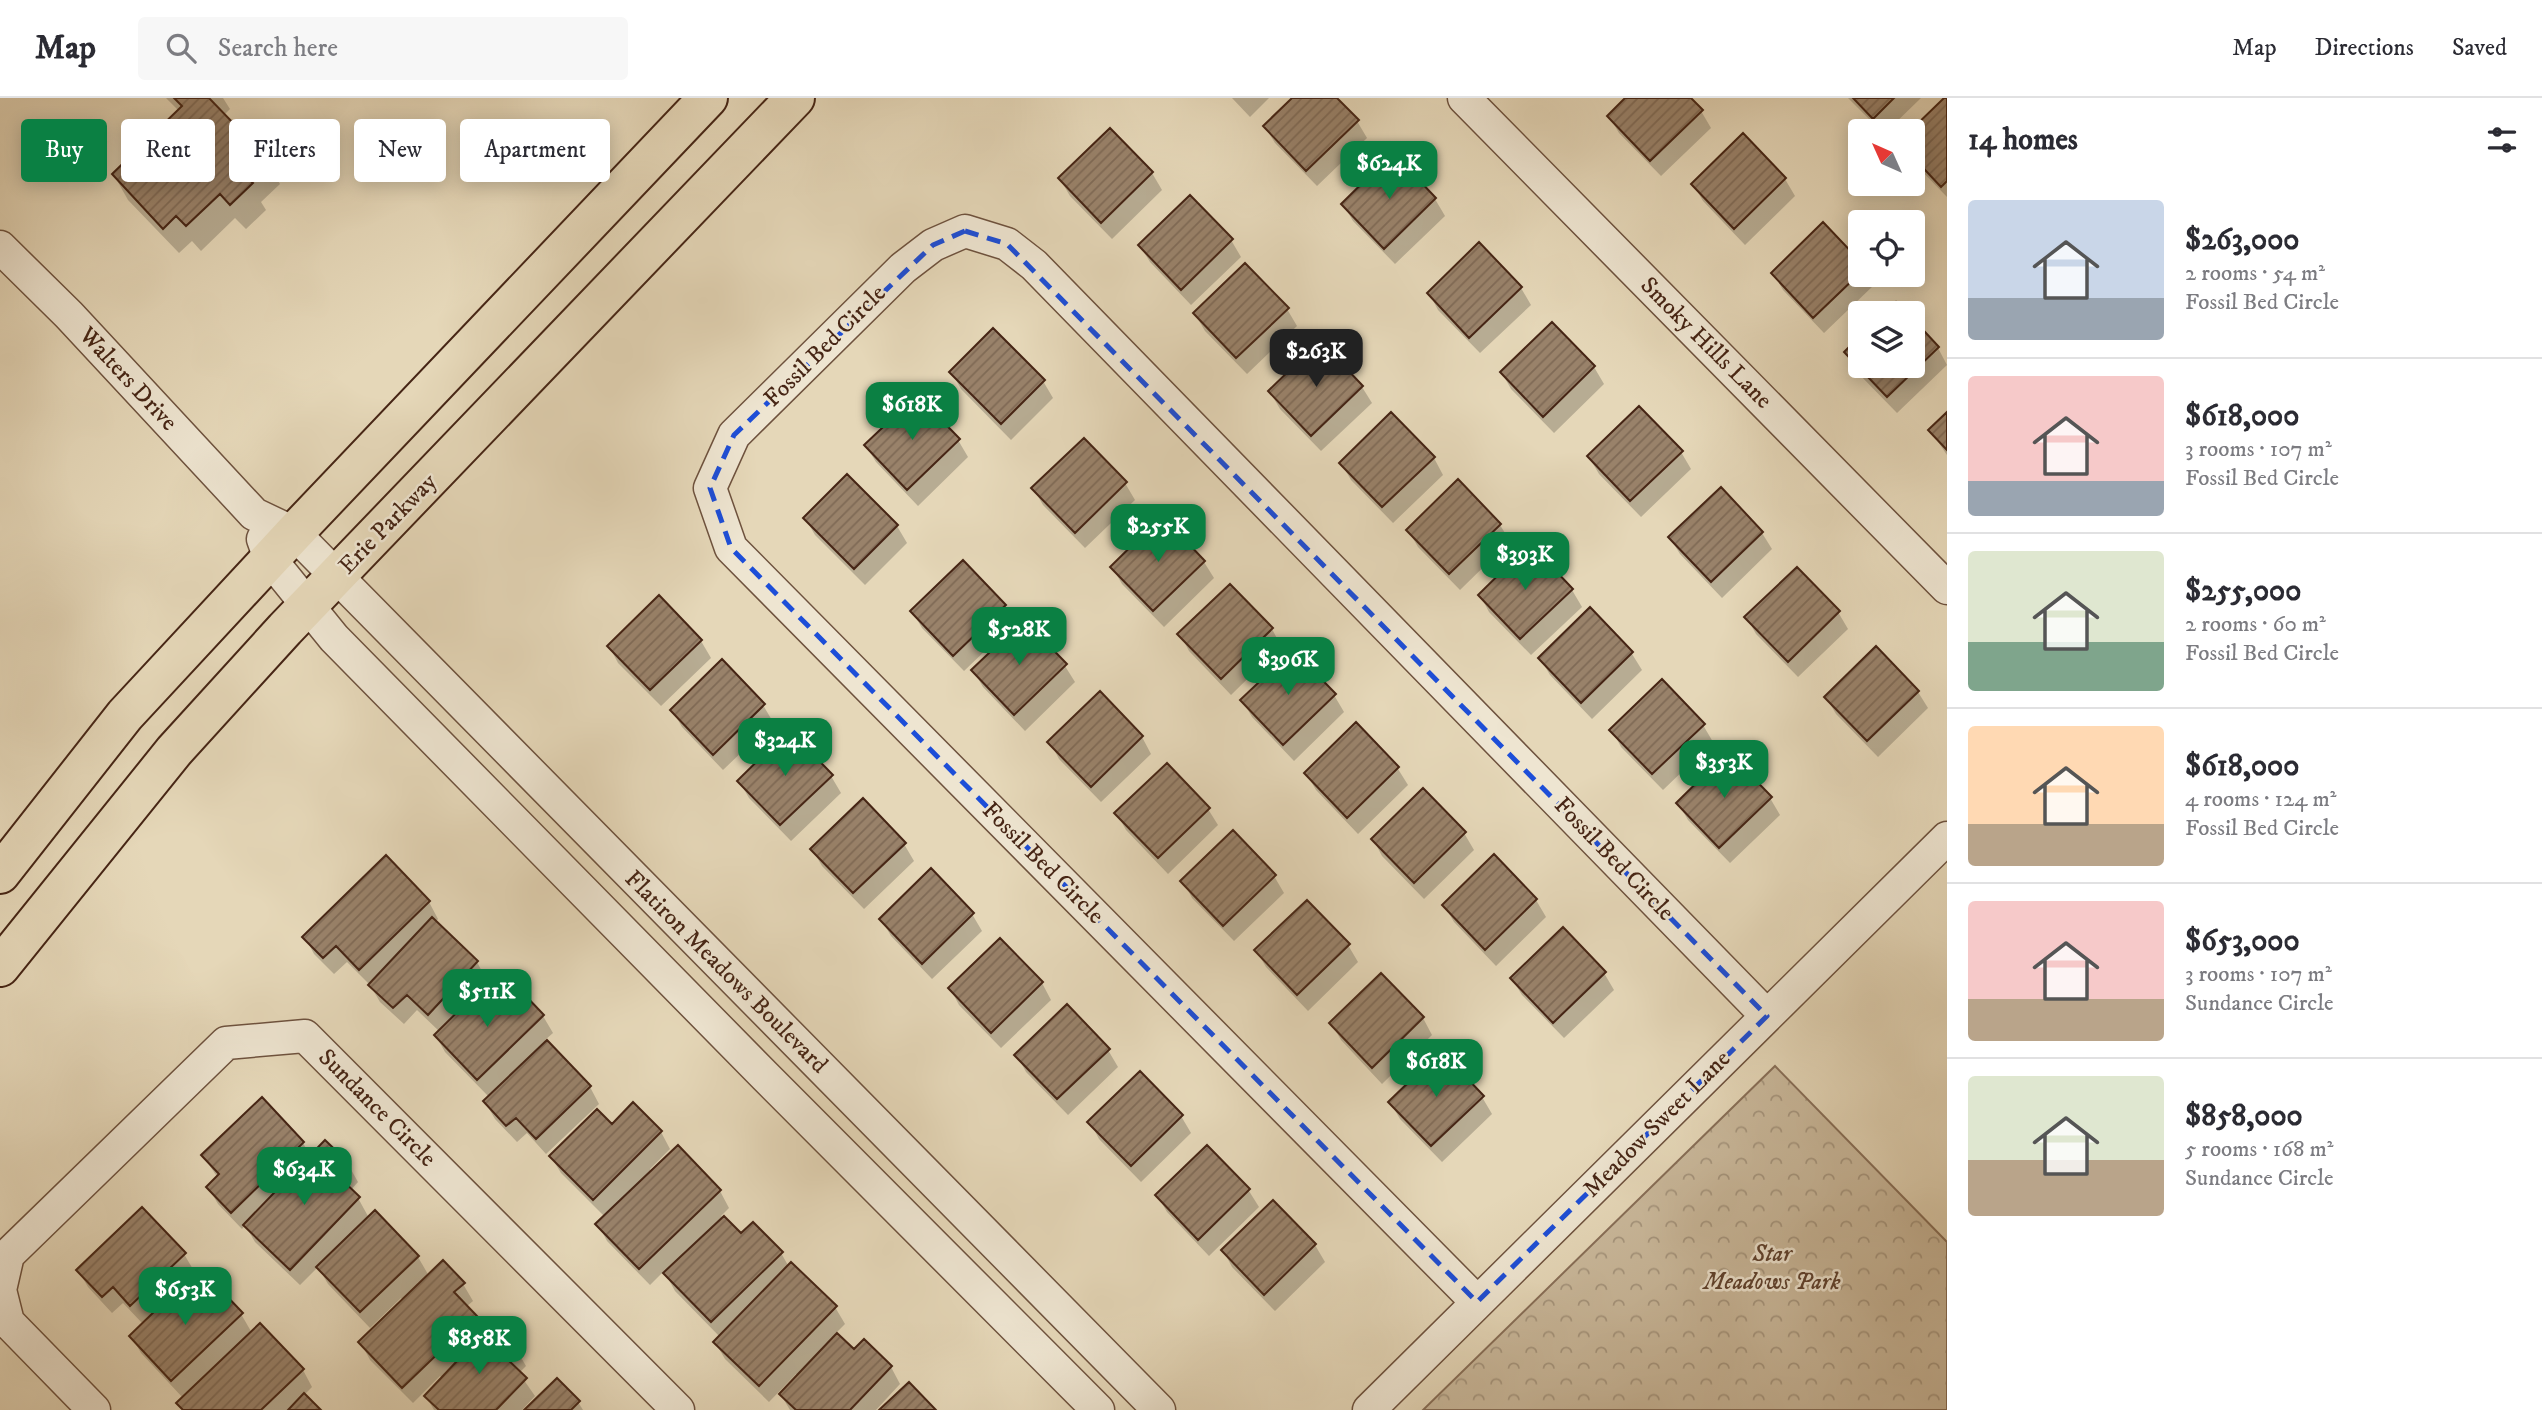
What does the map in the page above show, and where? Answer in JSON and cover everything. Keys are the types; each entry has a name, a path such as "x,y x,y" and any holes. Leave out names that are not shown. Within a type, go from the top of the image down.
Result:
{"main road":[{"path":"0,874 125,715 708,98"},
{"name":"Erie Parkway","path":"0,967 174,751 308,607 795,98"}],"street":[{"name":"Smoky Hills Lane","path":"1464,98 1947,588"},
{"name":"Fossil Bed Circle","path":"1477,1302 731,548 710,488 734,435 893,278 933,245 965,230 1007,244 1034,265 1767,1016"},
{"name":"Walters Drive","path":"0,247 69,315 282,546"},
{"name":"Flatiron Meadows Boulevard","path":"282,546 337,577 1159,1410"},
{"name":"Flatiron Meadows Boulevard","path":"282,546 308,607 353,658 1098,1410"},
{"name":"Meadow Sweet Lane","path":"1368,1410 1947,838"},
{"name":"Sundance Circle","path":"94,1410 8,1322 0,1290 8,1255 226,1043 305,1036 678,1410"}],"highlighted area":[{"path":"965,231 1007,244 1767,1016 1477,1302 731,548 710,488 734,435 933,245"}],"green space":[{"name":"Star Meadows Park","path":"1775,1066 1947,1242 1947,1410 1423,1410"}],"building":[{"path":"174,98 209,98 229,119 229,182 253,183 230,205 220,194 186,226 176,216 163,229 112,174 121,165 121,182 215,182 215,119 169,119 182,106"},
{"path":"1292,98 1337,98 1359,120 1306,171 1263,126"},
{"path":"1625,98 1691,98 1703,110 1650,161 1607,116"},
{"path":"1853,98 1894,98 1873,119"},
{"path":"1947,98 1947,181 1941,187 1925,170 1925,119 1922,119"},
{"path":"1110,128 1153,172 1101,223 1058,178"},
{"path":"1743,133 1786,178 1734,229 1691,184"},
{"path":"1393,153 1436,198 1384,249 1341,204"},
{"path":"1190,195 1233,239 1181,290 1138,245"},
{"path":"1823,222 1848,248 1848,284 1813,318 1771,273"},
{"path":"1479,242 1522,287 1469,338 1427,293"},
{"path":"1245,263 1289,308 1236,358 1193,313"},
{"path":"1552,322 1595,366 1543,417 1500,372"},
{"path":"993,328 1045,380 1001,424 949,372"},
{"path":"1925,332 1939,347 1925,360"},
{"path":"1320,341 1363,386 1311,436 1268,391"},
{"path":"1869,378 1907,378 1887,397"},
{"path":"917,395 960,439 907,490 864,445"},
{"path":"1639,406 1683,451 1630,501 1587,456"},
{"path":"1391,412 1435,457 1382,507 1339,463"},
{"path":"1947,412 1947,450 1928,430"},
{"path":"1084,438 1127,482 1075,533 1031,488"},
{"path":"847,474 898,525 854,569 803,518"},
{"path":"1458,479 1501,524 1449,574 1406,530"},
{"path":"1721,487 1763,532 1711,582 1668,537"},
{"path":"1162,516 1205,561 1153,611 1110,567"},
{"path":"1530,544 1573,589 1520,639 1478,595"},
{"path":"963,560 1006,605 953,656 910,611"},
{"path":"1797,567 1840,611 1788,662 1744,617"},
{"path":"1230,584 1273,628 1221,679 1177,634"},
{"path":"659,595 702,640 650,690 607,646"},
{"path":"1590,607 1633,652 1581,703 1538,658"},
{"path":"1024,620 1067,664 1014,715 971,670"},
{"path":"1876,646 1919,691 1867,741 1824,697"},
{"path":"1293,650 1336,694 1283,745 1240,700"},
{"path":"722,659 765,704 713,755 670,710"},
{"path":"1662,679 1705,724 1652,774 1609,730"},
{"path":"1100,691 1143,736 1091,787 1047,742"},
{"path":"1356,722 1399,767 1347,818 1304,773"},
{"path":"789,730 833,775 780,825 737,781"},
{"path":"1728,752 1772,797 1719,848 1676,803"},
{"path":"1167,763 1210,808 1158,858 1114,813"},
{"path":"1423,788 1466,832 1414,883 1371,839"},
{"path":"863,798 906,843 853,893 810,849"},
{"path":"1233,830 1276,875 1223,926 1180,881"},
{"path":"1494,854 1537,899 1485,950 1442,905"},
{"path":"386,855 430,901 359,970 336,946 323,958 302,937"},
{"path":"931,868 974,913 922,964 879,919"},
{"path":"1307,900 1350,944 1297,995 1254,950"},
{"path":"432,917 478,961 428,1015 407,995 393,1008 368,985"},
{"path":"1563,927 1606,972 1553,1023 1510,978"},
{"path":"1000,938 1043,982 991,1033 948,988"},
{"path":"1381,973 1424,1017 1372,1068 1329,1023"},
{"path":"489,981 511,1004 522,992 544,1015 477,1080 434,1035"},
{"path":"1067,1004 1110,1049 1057,1099 1014,1055"},
{"path":"547,1040 591,1086 536,1139 516,1118 506,1126 483,1101"},
{"path":"1441,1051 1484,1096 1431,1146 1388,1102"},
{"path":"1140,1071 1183,1115 1131,1166 1087,1122"},
{"path":"262,1097 304,1142 231,1213 206,1187 219,1174 201,1155"},
{"path":"633,1102 662,1131 593,1200 549,1156 597,1109 612,1124"},
{"path":"325,1140 350,1164 338,1176 360,1197 290,1270 243,1225"},
{"path":"678,1145 721,1190 639,1269 595,1224"},
{"path":"1207,1145 1250,1189 1198,1240 1155,1195"},
{"path":"1273,1200 1316,1244 1264,1295 1221,1250"},
{"path":"142,1207 186,1253 130,1306 113,1287 102,1297 76,1270"},
{"path":"375,1210 419,1256 360,1312 316,1267"},
{"path":"724,1216 741,1233 753,1222 783,1252 711,1322 663,1273"},
{"path":"443,1260 465,1283 454,1292 477,1316 402,1388 358,1342"},
{"path":"791,1262 837,1306 759,1386 713,1342"},
{"path":"188,1279 205,1297 217,1286 243,1313 171,1381 129,1336"},
{"path":"260,1323 304,1369 261,1410 183,1410 176,1403"},
{"path":"492,1324 518,1348 507,1359 527,1378 496,1410 439,1410 424,1396"},
{"path":"837,1333 854,1349 864,1339 892,1366 850,1410 796,1410 779,1394"},
{"path":"557,1378 580,1401 571,1410 524,1410"},
{"path":"909,1382 936,1410 879,1410"},
{"path":"304,1393 321,1410 288,1410"}]}
